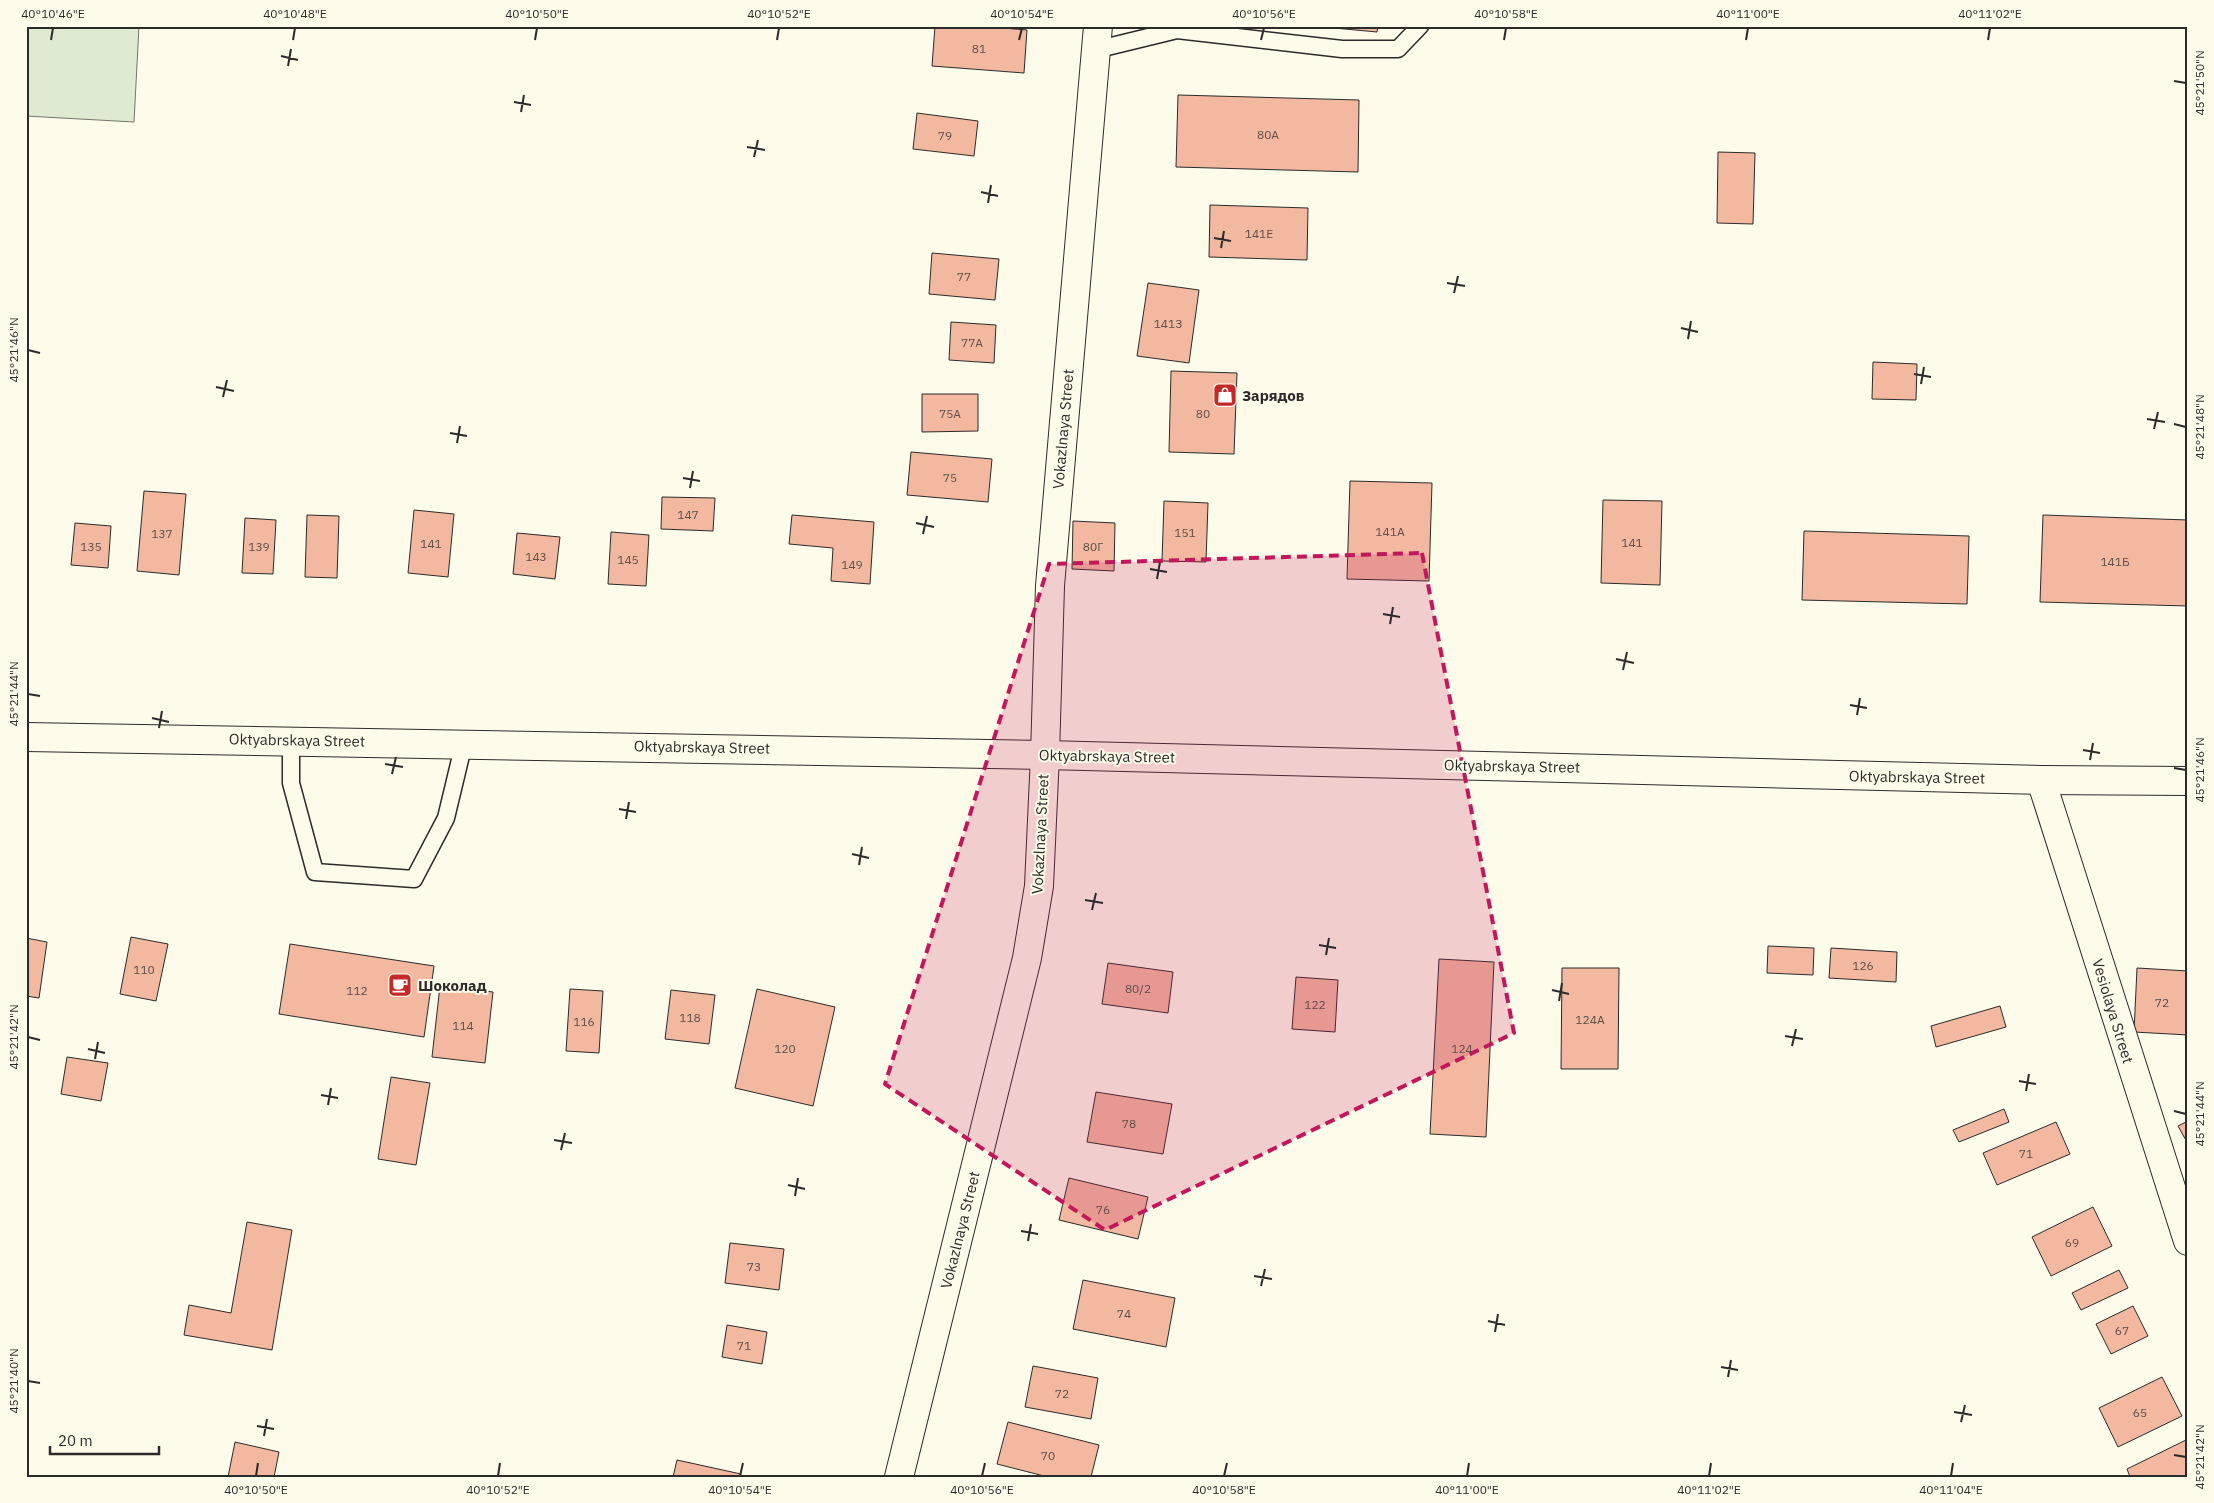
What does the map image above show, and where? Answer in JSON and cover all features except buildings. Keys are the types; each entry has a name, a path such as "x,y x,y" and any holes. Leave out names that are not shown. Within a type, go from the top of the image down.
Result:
{"main road":[{"name":"Vokazlnaya Street","path":"899,1477 1027,958 1039,886 1050,586 1097,38"},
{"name":"Oktyabrskaya Street","path":"26,737 464,743 1045,755 2041,780 2188,781"},
{"name":"Vesiolaya Street","path":"2041,780 2188,1240"}],"lane":[{"path":"1097,38 1177,30 1342,49 1398,48 1420,26"},
{"path":"291,740 291,783 315,872 414,879 446,818 464,743"}],"highlighted area":[{"path":"1422,553 1514,1033 1105,1230 885,1084 1049,564"}],"green space":[{"path":"26,26 139,26 134,122 26,116"}],"place":[{"name":"Зарядов","path":"1225,395"},
{"name":"Шоколад","path":"400,985"}]}
